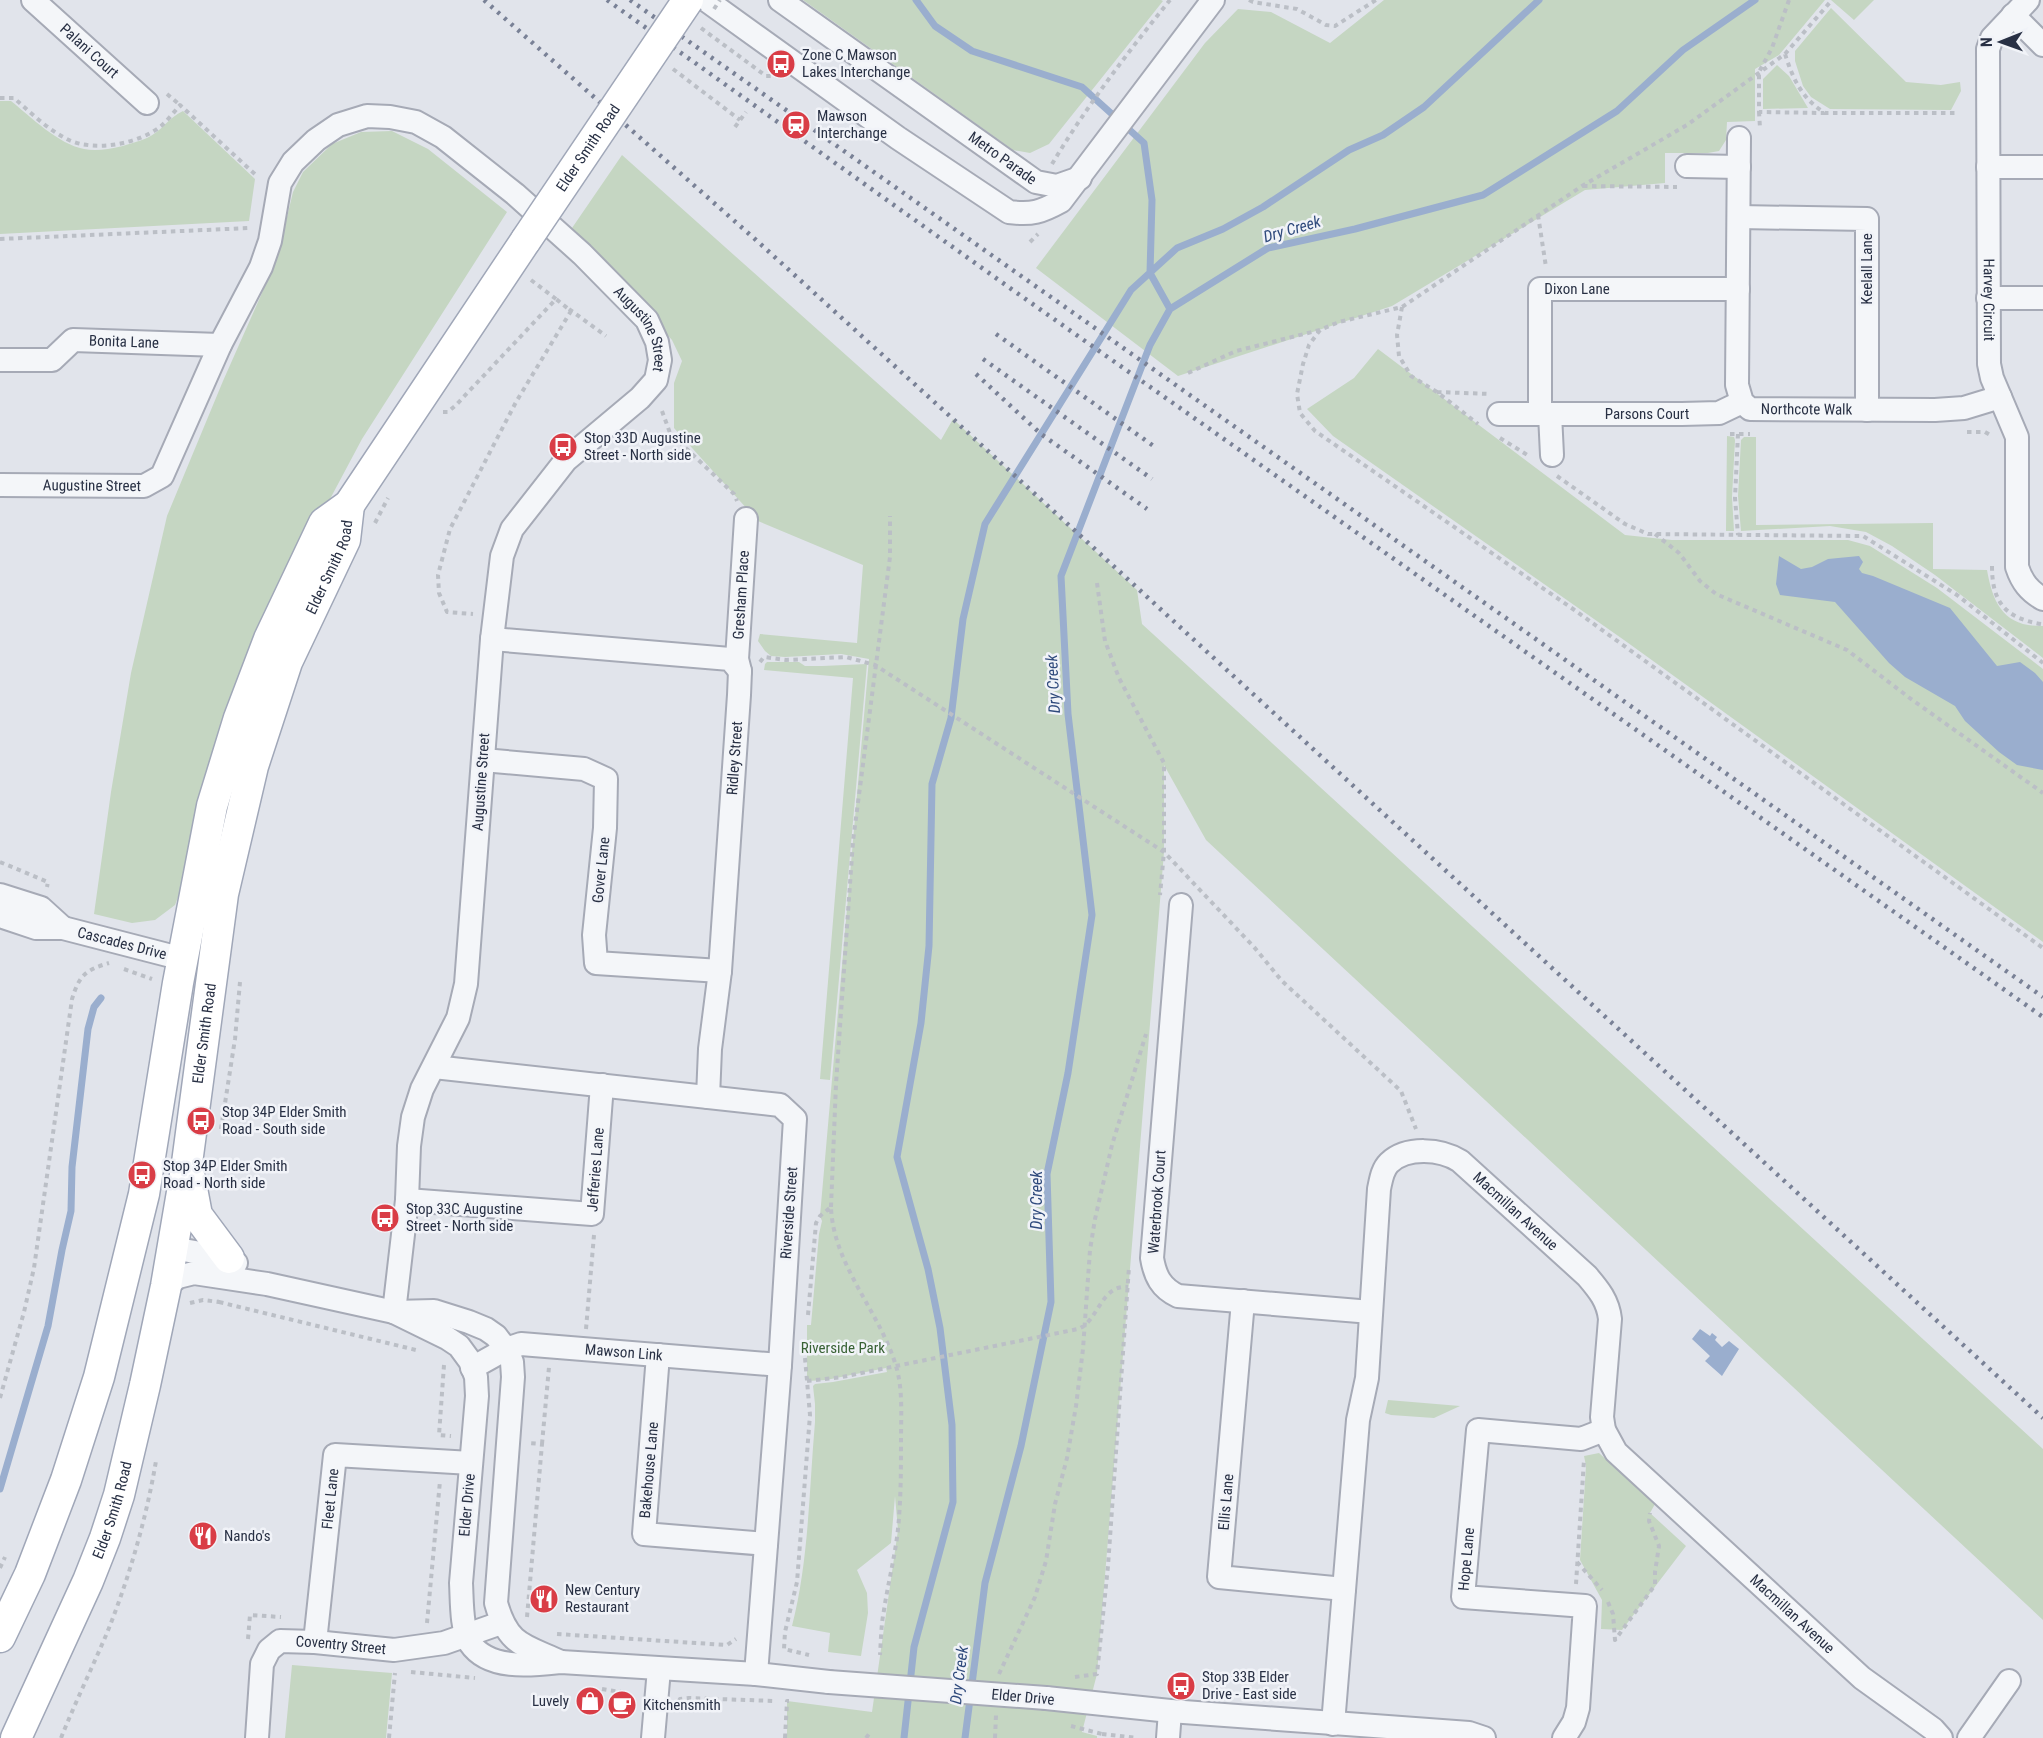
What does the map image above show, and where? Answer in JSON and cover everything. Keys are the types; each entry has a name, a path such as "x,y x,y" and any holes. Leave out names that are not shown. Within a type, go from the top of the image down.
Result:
{"main road":[{"name":"Elder Smith Road","path":"0,1637 30,1574 66,1480 99,1377 144,1194 183,959 213,806 239,718 269,639 324,523 349,505 688,0"},
{"name":"Elder Smith Road","path":"16,1738 88,1581 119,1495 166,1286 187,1163 223,894 253,765 267,717 287,662 345,540 349,505"},
{"path":"183,959 197,951 209,913 223,894"},
{"path":"187,1163 197,1215 229,1258"},
{"path":"99,1377 146,1272 157,1255 172,1248"}],"street":[{"name":"Palani Court","path":"33,0 147,102"},
{"path":"706,0 898,138 1009,212 1024,214 1042,211 1061,201 1213,0"},
{"name":"Metro Parade","path":"780,0 1036,182 1057,186 1080,178"},
{"path":"2020,8 2043,45"},
{"name":"Harvey Circuit","path":"2020,8 1992,38 1988,49 1989,364 1992,378 2017,436 2017,567 2022,581 2043,599"},
{"name":"Augustine Street","path":"0,485 144,486 162,476 220,345 261,267 270,241 280,183 293,162 316,140 338,124 367,116 390,117 416,122 443,137 515,194 582,254 647,320 657,342 660,360 656,380 640,398 566,460 512,529 502,556 492,639 466,984 458,1018 422,1089 413,1117 409,1146 407,1200 394,1312"},
{"name":"Northcote Walk","path":"1739,138 1737,385 1742,402 1750,410 1950,410 2000,397"},
{"path":"1684,177 1739,167"},
{"path":"1988,167 2043,167"},
{"name":"Keelall Lane","path":"1739,217 1867,219 1867,410"},
{"name":"Dixon Lane","path":"1546,414 1540,289 1738,290"},
{"path":"1988,298 2043,298"},
{"name":"Bonita Lane","path":"0,360 52,360 73,340 220,345"},
{"name":"Parsons Court","path":"1491,411 1546,414 1710,413 1719,412 1742,402"},
{"path":"1546,414 1546,463"},
{"name":"Gresham Place","path":"740,671 737,659 746,519"},
{"path":"492,639 730,660 740,671"},
{"name":"Ridley Street","path":"708,1097 710,1049 720,971 740,671"},
{"name":"Gover Lane","path":"483,760 584,769 606,779 605,828 594,935 596,963 720,971"},
{"name":"Cascades Drive","path":"0,895 41,908 63,928"},
{"name":"Waterbrook Court","path":"1171,901 1152,1258 1154,1271 1159,1281 1171,1293 1178,1296 1371,1312"},
{"name":"Cascades Drive","path":"0,916 36,928 63,928 183,959"},
{"name":"Riverside Street","path":"434,1067 780,1105 795,1119 780,1365 756,1674"},
{"name":"Jefferies Lane","path":"407,1200 592,1214 602,1085"},
{"name":"Macmillan Avenue","path":"1333,1724 1358,1420 1366,1378 1379,1189 1383,1173 1389,1163 1404,1154 1443,1152 1460,1161 1587,1276 1604,1297 1611,1319 1602,1417 1604,1430 1616,1452 1862,1678 1933,1729 1941,1738"},
{"name":"Elder Drive","path":"172,1248 229,1258 267,1284"},
{"name":"Elder Drive","path":"166,1286 178,1276 194,1273 267,1284 394,1312 447,1338 464,1352 476,1377 477,1389 461,1583 462,1605 469,1642 480,1653 491,1659 533,1665 561,1662 756,1674 1333,1724 1391,1733 1468,1733 1484,1738"},
{"name":"Ellis Lane","path":"1243,1301 1219,1578 1344,1589"},
{"name":"Elder Drive","path":"394,1312 434,1311 469,1322 496,1336 506,1349"},
{"name":"Mawson Link","path":"472,1368 506,1349 521,1344 780,1365"},
{"path":"501,1623 496,1603 513,1377 512,1362 506,1349"},
{"name":"Bakehouse Lane","path":"658,1355 644,1534 766,1544"},
{"name":"Hope Lane","path":"1564,1738 1574,1722 1578,1708 1585,1606 1463,1597 1478,1430 1581,1439 1604,1430"},
{"name":"Fleet Lane","path":"315,1642 335,1455 471,1463"},
{"name":"Elder Drive","path":"501,1623 517,1642 561,1662"},
{"name":"Coventry Street","path":"257,1738 262,1664 269,1650 280,1641 394,1650 444,1643 501,1623"},
{"path":"653,1738 659,1669"},
{"path":"1969,1738 2009,1681"},
{"path":"1168,1738 1170,1711"}],"path":[{"path":"1089,108 1170,0"},
{"path":"1249,0 1297,9 1326,24 1335,26 1376,0"},
{"path":"1789,0 1772,48 1760,72 1759,112 1956,113"},
{"path":"1188,373 1236,351 1320,330 1338,322 1402,307 1582,186 1687,125 1785,54 1832,0"},
{"path":"701,28 766,76"},
{"path":"1785,54 1792,76 1801,92 1814,106 1825,112"},
{"path":"673,69 740,120"},
{"path":"0,98 14,98 38,120 70,141 105,145 147,135 161,126 180,105 258,175 257,181"},
{"path":"735,128 746,112"},
{"path":"1582,186 1684,177"},
{"path":"1538,215 1546,277"},
{"path":"0,238 251,228 252,218"},
{"path":"530,280 606,336"},
{"path":"436,412 448,412 456,405 556,299"},
{"path":"1402,307 1397,335 1399,356 1411,376 1437,392 1491,411"},
{"path":"495,615 447,612 439,592 438,575 450,529 472,485 516,402 571,311"},
{"path":"1320,330 1309,345 1298,394 1300,413 1315,431 1573,609 2043,948"},
{"path":"1437,392 1491,411"},
{"path":"662,411 670,433 734,494 746,519"},
{"path":"1962,432 1985,432 1993,437 1993,446"},
{"path":"1726,434 1760,434"},
{"path":"1738,434 1735,498 1738,535"},
{"path":"1499,437 1546,463 1569,485 1625,524 1648,534 1863,536 1957,595 2043,663"},
{"path":"1568,475 1569,485"},
{"path":"373,528 388,497"},
{"path":"880,1655 883,1612 898,1530 901,1410 896,1366 886,1341 840,1250 832,1225 831,1208 836,1084 853,841 890,557 890,516"},
{"path":"1654,534 1679,554 1700,581 1716,594 1847,650 1911,699 2043,793"},
{"path":"1992,561 1994,591 2001,604 2020,620 2043,624"},
{"path":"1097,583 1105,641 1119,678 1164,763 1164,852 1171,901"},
{"path":"740,671 764,657 786,660 846,657 875,664 1148,840 1164,852 1254,947 1282,981 1401,1091 1425,1152"},
{"path":"0,862 48,882 46,891"},
{"path":"0,1398 34,1268 61,1071 72,999 77,983 94,967 109,963 152,979"},
{"path":"220,1136 235,1039 241,976"},
{"path":"998,1682 999,1672 1035,1597 1046,1561 1055,1504 1067,1458 1085,1327 1090,1250 1095,1219 1112,1145 1149,1024 1147,1048"},
{"path":"807,1325 816,1223 820,1216 831,1208"},
{"path":"585,1336 594,1227 592,1214"},
{"path":"1067,1677 1097,1674 1108,1566 1130,1261"},
{"path":"807,1381 842,1377 1085,1327 1110,1292 1120,1286 1128,1287"},
{"path":"219,1302 422,1352"},
{"path":"805,1351 810,1415 799,1566 785,1632 784,1650 812,1655"},
{"path":"445,1357 439,1435 453,1436"},
{"path":"527,1621 549,1366"},
{"path":"427,1628 443,1436"},
{"path":"525,1443 542,1444"},
{"path":"1575,1591 1584,1456 1592,1462"},
{"path":"1577,1562 1606,1594 1613,1614 1615,1640 1655,1586 1654,1572 1659,1546 1649,1521 1650,1513"},
{"path":"0,1568 5,1557"},
{"path":"555,1634 728,1645 740,1637"},
{"path":"389,1738 396,1669"},
{"path":"594,1688 627,1693 635,1702"},
{"path":"679,1705 680,1699 689,1698 797,1701"},
{"path":"785,1738 786,1701"},
{"path":"996,1713 996,1738"},
{"path":"1068,1725 1102,1736 1137,1738"}],"green space":[{"path":"803,0 1163,1 1049,144 1030,153 1013,150"},
{"path":"1384,0 1825,0 1779,55 1755,69 1755,121 1727,122 1726,140 1719,151 1665,153 1665,183 1585,190 1392,306 1178,376 1036,268 1205,43 1238,9 1271,12 1330,43"},
{"path":"1831,0 1874,0 1854,20"},
{"path":"1831,8 1906,82 1941,85 1960,82 1961,91 1951,110 1830,109 1811,97 1803,86 1795,61 1795,51"},
{"path":"1777,65 1789,76 1808,108 1763,109 1763,79"},
{"path":"0,101 11,101 64,142 91,150 116,148 147,138 183,111 255,179 249,221 0,234"},
{"path":"392,131 428,149 507,212 362,439 273,606 175,905 155,920 132,923 94,914 131,673 167,516 277,259 293,192 303,172 332,144 361,132"},
{"name":"Riverside Park","path":"622,155 941,440 953,419 1137,590 1142,624 2043,1449 2043,1620 1206,840 1164,765 1164,852 1097,1674 1082,1732 1097,1736 1097,1738 787,1738 787,1701 872,1712 898,1530 895,1496 891,1543 857,1570 867,1593 868,1613 861,1656 828,1652 830,1633 792,1626 802,1576 808,1525 815,1422 813,1386 887,1372 886,1368 826,1380 807,1381 807,1325 811,1325 822,1221 820,1216 869,659 841,654 771,656 758,641 760,634 857,643 863,565 758,521 674,428 674,383 682,361 672,340 572,228"},
{"path":"1378,349 1625,535 1672,540 1848,540 1870,546 1937,588 2043,669 2043,942 1624,640 1333,436 1307,409 1354,378"},
{"path":"1727,436 1734,437 1735,440 1732,497 1734,531 1726,531"},
{"path":"1744,437 1756,437 1756,525 1933,523 1933,569 1987,570 1997,603 2010,618 2030,625 2043,626 2043,658 1935,575 1892,546 1866,532 1830,526 1741,531 1738,496 1741,440"},
{"path":"767,662 799,662 805,666 867,664 830,1080 820,1079 853,678 764,670"},
{"path":"1388,1400 1460,1406 1434,1418 1391,1415 1385,1413"},
{"path":"1599,1453 1655,1504 1650,1513 1686,1546 1622,1630 1601,1629 1602,1600 1580,1560 1586,1466 1584,1456"},
{"path":"292,1665 392,1673 386,1738 285,1738"}],"water":[{"path":"1779,556 1801,569 1812,567 1828,559 1859,556 1863,562 1859,569 1862,573 1950,608 1997,666 2020,662 2035,673 2043,682 2043,770 2017,765 1965,721 1955,706 1905,677 1889,663 1835,602 1780,595 1776,584"},
{"path":"1700,1329 1710,1336 1712,1333 1717,1337 1715,1340 1722,1347 1729,1341 1739,1349 1722,1376 1705,1361 1710,1356 1692,1339"}],"waterway":[{"path":"916,0 935,26 972,51 1082,87 1144,143 1152,200 1150,273 1170,309"},
{"name":"Dry Creek","path":"904,1738 914,1647 953,1502 952,1425 940,1328 928,1269 897,1157 921,1023 929,946 932,784 951,718 963,619 985,524 1131,290 1177,248 1223,229 1263,207 1349,150 1383,135 1424,107 1539,0"},
{"name":"Dry Creek","path":"965,1738 985,1583 1021,1446 1051,1302 1047,1174 1068,1073 1092,915 1068,714 1061,576 1150,345 1170,309 1268,248 1355,229 1483,195 1617,111 1683,50 1755,0"},
{"path":"0,1489 48,1326 71,1211 72,1167 88,1029 94,1007 101,998"}],"railway":[{"path":"484,0 756,240 953,419 2043,1418"},
{"path":"607,0 1017,293 2043,1017"},
{"path":"630,0 2043,997"},
{"path":"996,334 1155,447"},
{"path":"983,359 1152,479"},
{"path":"976,374 1041,434 1147,509"}],"place":[{"name":"Zone C Mawson Lakes Interchange","path":"781,64"},
{"name":"Mawson Interchange","path":"796,125"},
{"name":"Stop 33D Augustine Street - North side","path":"563,447"},
{"name":"Stop 34P Elder Smith Road - South side","path":"201,1121"},
{"name":"Stop 34P Elder Smith Road - North side","path":"142,1175"},
{"name":"Stop 33C Augustine Street - North side","path":"385,1218"},
{"name":"Nando's","path":"203,1536"},
{"name":"New Century Restaurant","path":"544,1599"},
{"name":"Stop 33B Elder Drive - East side","path":"1181,1686"},
{"name":"Luvely","path":"590,1701"},
{"name":"Kitchensmith","path":"622,1705"}]}
